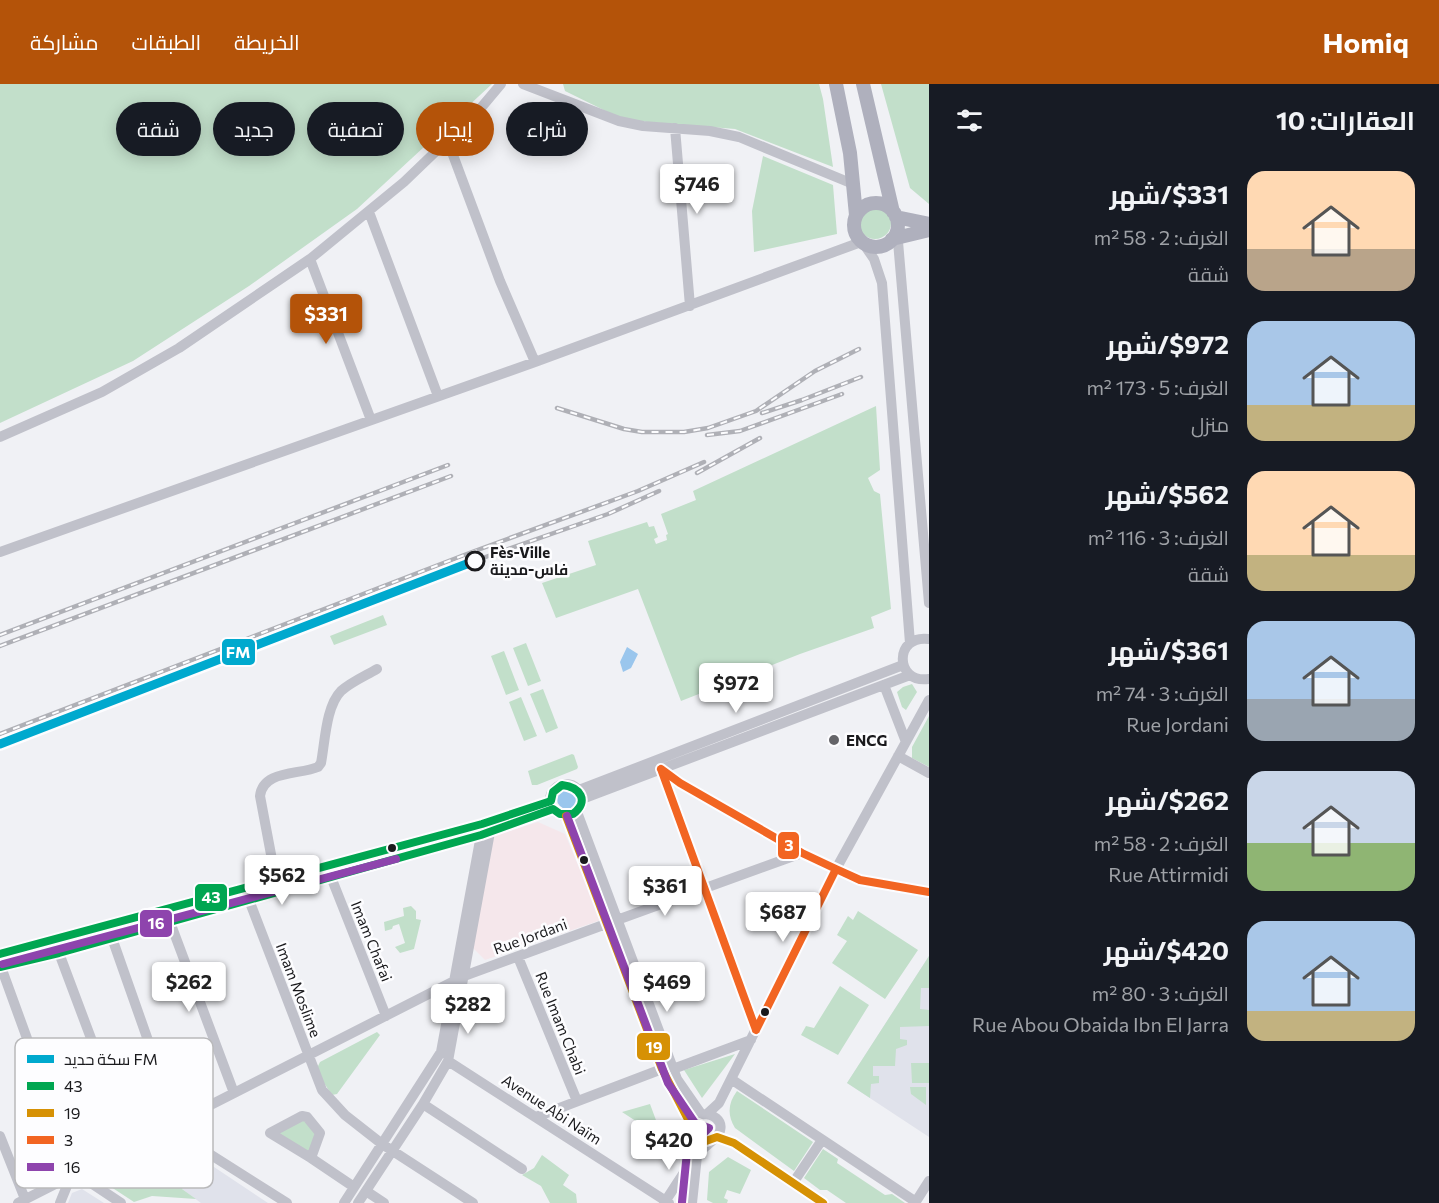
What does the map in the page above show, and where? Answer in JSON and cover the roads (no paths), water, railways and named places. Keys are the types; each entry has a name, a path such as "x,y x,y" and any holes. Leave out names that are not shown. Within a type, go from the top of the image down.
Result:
{"main road":[{"path":"836,84 846,124 856,216 854,231 862,242 879,247 895,227 929,224"},
{"path":"863,84 895,227"},
{"path":"856,216 864,206 883,204 895,227"},
{"path":"895,227 929,230"}],"street":[{"path":"486,102 501,84"},
{"path":"523,84 619,121 643,126 710,130 739,137 853,184"},
{"path":"675,128 690,306"},
{"path":"0,437 102,392 178,348 310,258 369,212 430,156"},
{"path":"453,156 500,280 535,362"},
{"path":"369,212 438,396"},
{"path":"895,227 929,603"},
{"path":"0,552 535,362 862,242 874,259 882,283 910,643"},
{"path":"310,258 371,420"},
{"path":"929,639 921,638 910,643 903,652 903,665 910,675 918,680 929,680"},
{"path":"580,794 903,665"},
{"path":"279,880 273,865 261,791 270,780 278,776 318,768 321,763 331,704 349,685 377,669"},
{"path":"580,794 661,769 910,675"},
{"path":"884,685 906,742"},
{"path":"666,1202 717,1131 719,1103 836,869 929,700"},
{"path":"898,756 929,773"},
{"path":"661,769 680,783 802,853 836,869 860,880 929,892"},
{"path":"661,769 756,1030"},
{"path":"562,785 573,786 580,794 580,809 572,814 559,814 552,805 553,792 562,785"},
{"path":"0,954 552,805"},
{"path":"26,1038 1,967 59,953 486,833 552,805"},
{"path":"572,814 662,1070 695,1133 702,1140 717,1131"},
{"path":"362,1197 423,1104 448,1061 459,979 486,833"},
{"name":"Rue Jordani","path":"213,1104 459,979 704,887 802,853"},
{"name":"Imam Chafai","path":"331,877 386,1016"},
{"name":"Imam Moslime","path":"249,900 322,1090 345,1115 382,1144 473,1203"},
{"path":"170,922 234,1093"},
{"path":"611,922 677,1079 717,1131 823,1203"},
{"path":"112,938 147,1038"},
{"path":"59,953 91,1038"},
{"name":"Rue Imam Chabi","path":"518,957 577,1101"},
{"path":"344,1203 441,1052 459,979"},
{"path":"673,1069 751,1040"},
{"name":"Avenue Abi Naïm","path":"448,1061 666,1202"},
{"path":"536,1117 662,1070"},
{"path":"731,1079 915,1202 929,1181"},
{"path":"692,1203 698,1155 696,1120 719,1103"},
{"path":"423,1104 522,1169"},
{"path":"311,1158 320,1133 307,1117 302,1116 270,1133 354,1186"},
{"path":"0,1136 15,1182"},
{"path":"793,1183 822,1140"},
{"path":"213,1156 287,1203"},
{"name":"Rue Jordani","path":"21,1201 47,1188"},
{"path":"60,1203 67,1188"},
{"path":"95,1188 121,1203"},
{"path":"362,1197 375,1203"},
{"path":"362,1197 384,1203"}],"water":[{"path":"627,647 638,654 631,668 623,672 620,662"},
{"path":"567,789 574,792 577,799 574,806 567,809 560,806 557,799 560,792"}],"railway":[{"path":"557,408 624,429 642,432 684,432 708,428 756,411 815,371 859,349"},
{"path":"762,413 861,377"},
{"path":"707,435 740,431 842,394"},
{"path":"697,473 760,438"},
{"path":"0,734 472,552 638,491 704,462"},
{"path":"0,635 448,465"},
{"path":"0,646 451,476"},
{"path":"477,560 608,514 659,491"}],"rail line":[{"name":"FM","path":"0,744 477,560"}],"place":[{"name":"Fès-Ville فاس-مدينة","path":"475,561"},
{"name":"ENCG","path":"834,740"}]}
